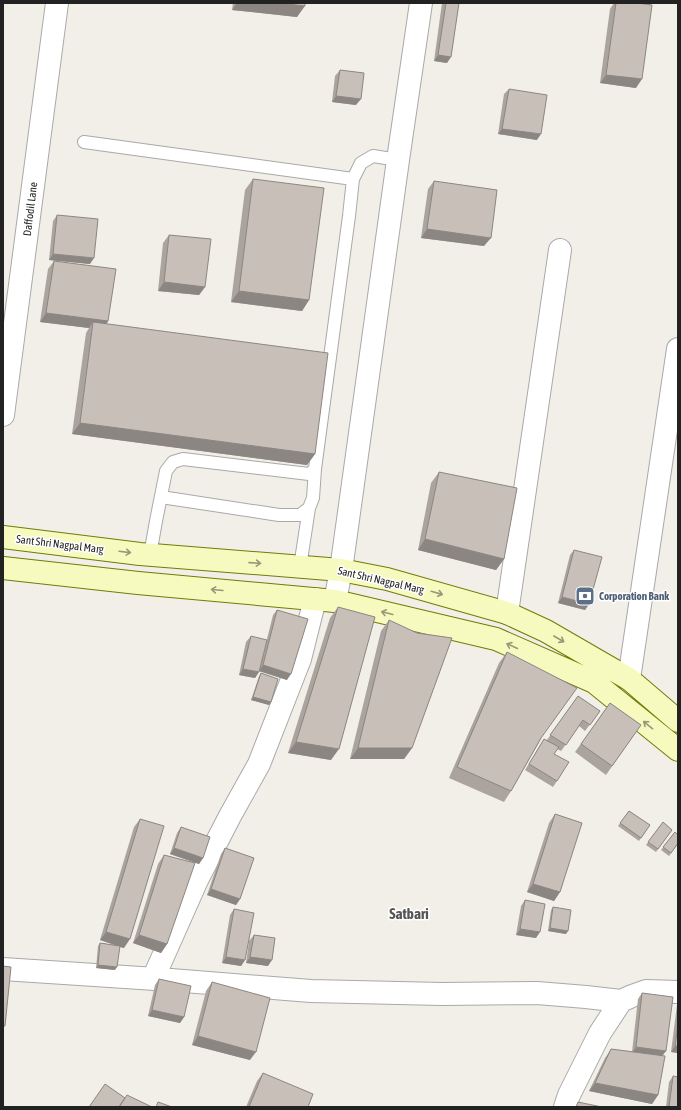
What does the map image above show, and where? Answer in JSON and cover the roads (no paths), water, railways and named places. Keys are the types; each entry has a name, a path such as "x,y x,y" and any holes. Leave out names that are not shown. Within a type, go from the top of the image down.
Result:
{"main road":[{"name":"Sant Shri Nagpal Marg","path":"3,537 150,555 341,570 387,579 507,613 546,631 629,679 678,721"},
{"path":"3,568 138,583 325,600 496,639 594,682 678,750"}],"street":[{"name":"Daffodil Lane","path":"3,415 57,3"},
{"path":"153,979 197,880 259,764 300,659 325,600 341,570 421,3"},
{"path":"507,613 560,250"},
{"path":"629,679 678,349"},
{"path":"3,969 311,991 442,994 537,993 621,1001 646,991 678,992"},
{"path":"564,1107 600,1033 621,1001"}],"lane":[{"path":"84,142 353,179"},
{"path":"300,567 309,508 313,498 315,469 353,179 361,163 373,156 398,160"},
{"path":"150,555 166,471 173,462 183,459 309,474 315,469"},
{"path":"161,497 279,515 300,514 309,508"}],"place":[{"name":"Corporation Bank","path":"585,596"}],"district":[{"name":"Satbari","path":"409,914"}]}
